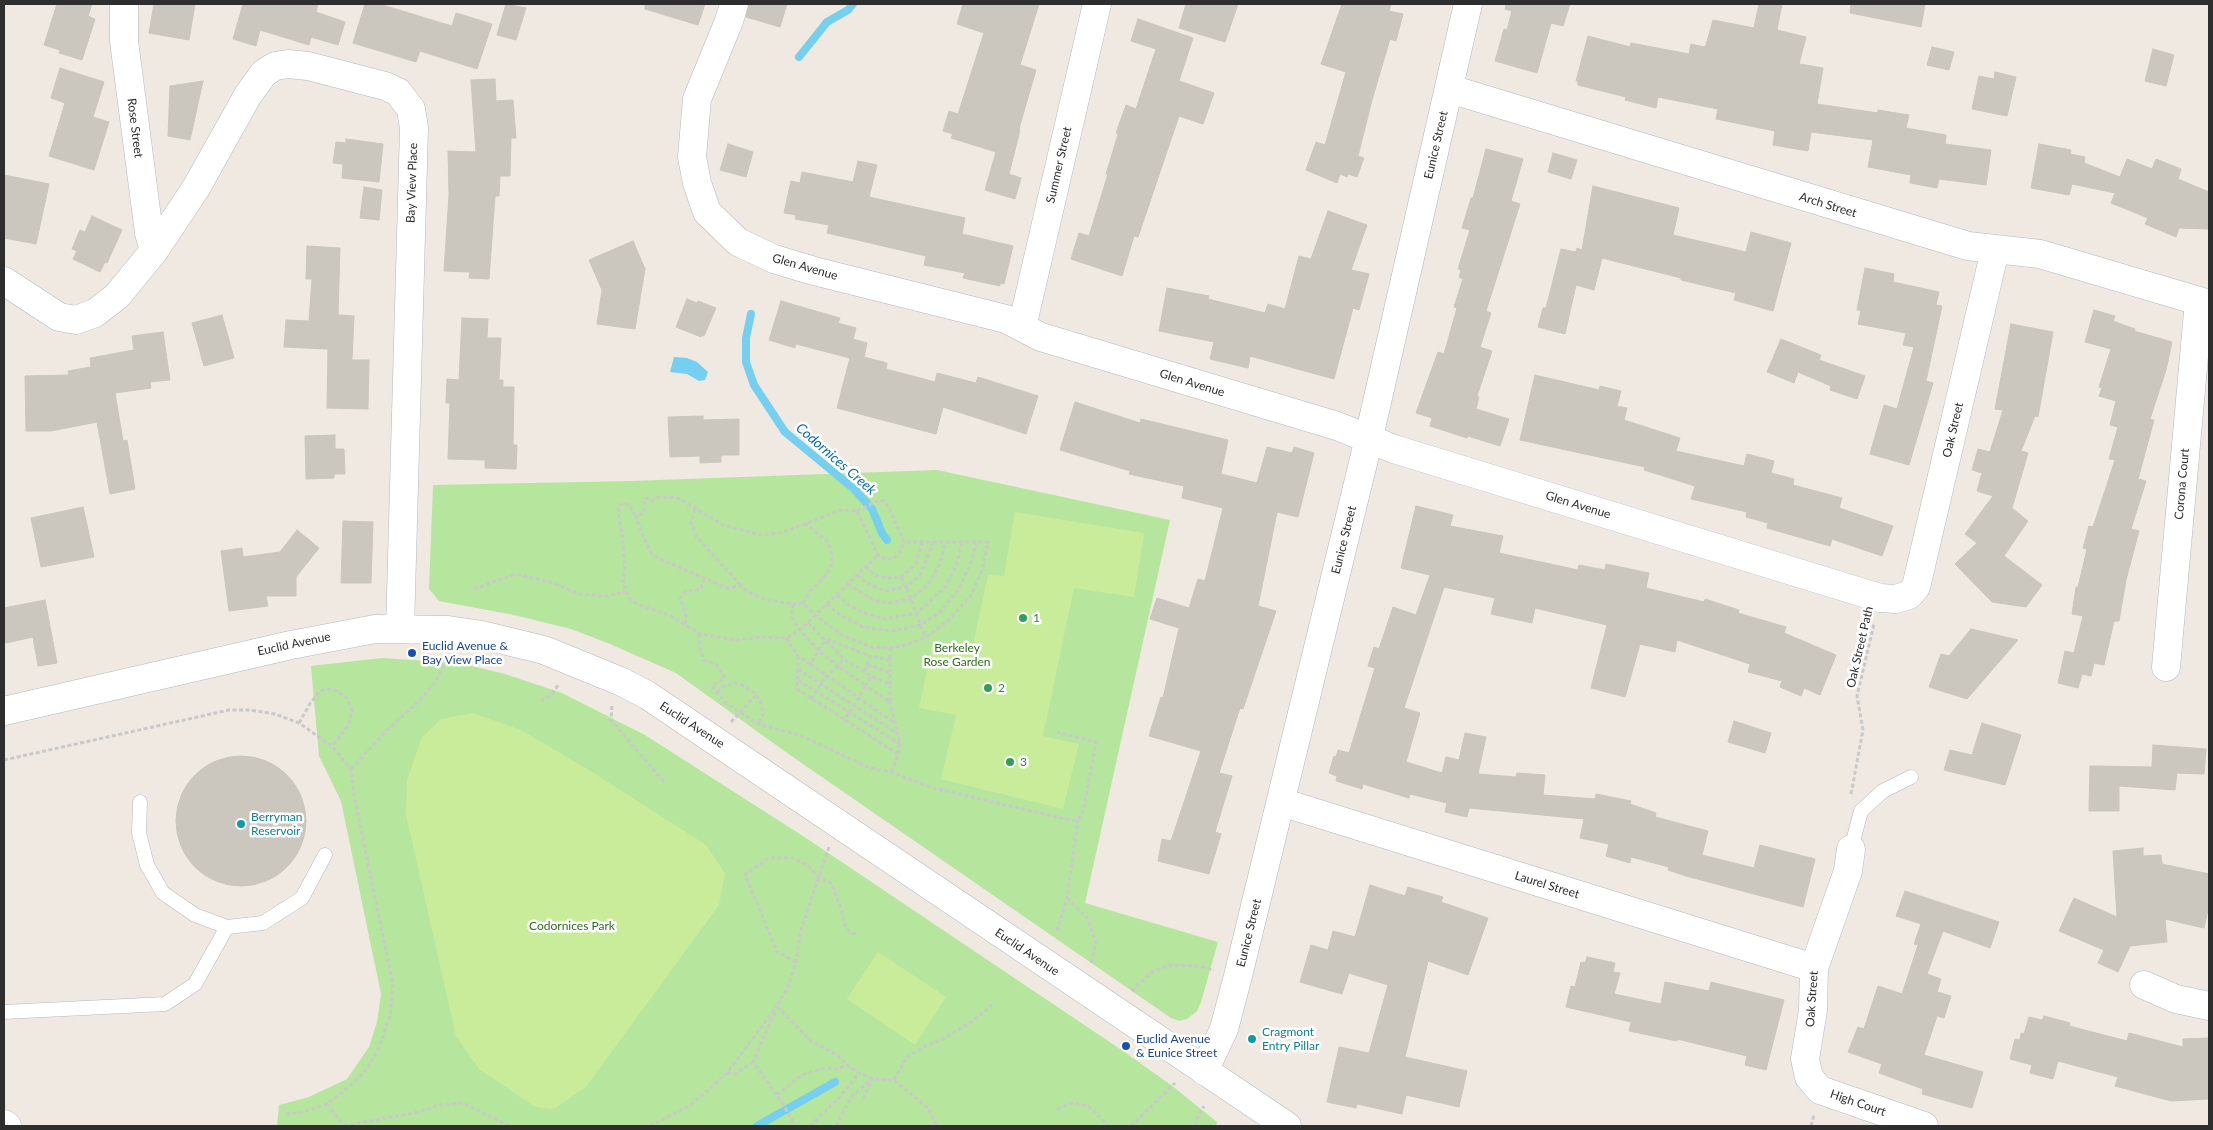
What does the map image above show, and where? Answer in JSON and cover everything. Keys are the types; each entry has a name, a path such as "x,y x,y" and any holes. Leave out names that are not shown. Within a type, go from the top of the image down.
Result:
{"street":[{"name":"Rose Street","path":"124,4 124,41 149,233 154,251"},
{"name":"Glen Avenue","path":"734,4 729,21 696,99 692,157 697,183 707,212 738,242 774,259 814,271 1006,319 1042,337 1337,426 1394,449 1888,598"},
{"name":"Summer Street","path":"1022,327 1097,4"},
{"name":"Eunice Street","path":"1204,1071 1224,1029 1281,802 1450,89 1468,4"},
{"name":"Bay View Place","path":"4,281 59,317 76,320 95,313 117,296 154,251 196,188 248,95 264,73 275,66 288,64 308,66 385,86 404,97 411,109 414,128 400,629"},
{"name":"Arch Street","path":"1450,89 1968,246 2040,254 2204,302"},
{"name":"Oak Street","path":"1888,598 1909,595 1916,587 1995,250"},
{"name":"Corona Court","path":"2166,667 2204,302"},
{"name":"Euclid Avenue","path":"4,711 348,633 375,629 448,630 544,650 622,682 701,731 936,892 1287,1126"},
{"name":"Laurel Street","path":"1281,802 1814,968"},
{"name":"Oak Street","path":"1820,1090 1809,1077 1805,1059 1813,1010 1814,968 1848,871 1850,849"},
{"path":"2144,984 2176,999 2209,1006"},
{"name":"High Court","path":"1820,1090 1924,1126"}],"lane":[{"path":"1850,849 1861,811 1883,791 1911,777"},
{"path":"140,802 139,833 147,866 163,893 195,915 227,927 263,923 302,898 325,855"},
{"path":"4,1012 165,1004 195,984 227,927"}],"path":[{"path":"635,515 640,515 644,511 647,498 651,500 659,497 678,498 723,525 761,535 784,532 840,510 858,511 879,500 884,502 889,508 904,542 900,552 893,559 885,560 878,555 858,511"},
{"path":"741,586 727,588 652,554 630,506 624,503 619,506 618,519 625,568 623,579 626,592 631,600 671,616 700,634 735,640 763,637 786,638 808,623 878,555"},
{"path":"696,509 691,522 696,536 741,586 750,593 766,600 793,604 803,603"},
{"path":"803,603 810,591 826,575 832,563 832,550 827,541 805,524"},
{"path":"803,603 815,615 842,635 871,647 890,648 906,645 924,638 948,622 970,597 982,570 988,542 904,542"},
{"path":"865,567 877,576 887,578 901,577 916,564 922,542"},
{"path":"857,575 867,583 885,591 906,587 920,575 932,551 933,542"},
{"path":"837,595 849,605 867,614 885,619 917,614 945,587 956,566 962,542"},
{"path":"848,584 873,600 888,603 912,599 933,577 940,564 945,543"},
{"path":"827,604 840,615 862,627 892,632 921,625 941,611 958,590 970,565 976,543"},
{"path":"474,589 516,574 553,583 579,594 606,596 626,592"},
{"path":"901,577 912,599 924,638"},
{"path":"685,624 686,616 680,597 686,591 701,588 704,578"},
{"name":"Oak Street Path","path":"1863,730 1857,696 1888,598"},
{"path":"793,604 792,618 800,630 819,650 838,666 890,702"},
{"path":"808,623 844,659 871,676 890,684"},
{"path":"351,769 387,730 420,700 436,681 444,663 448,630"},
{"path":"700,634 699,646 704,660 717,665 725,678 712,686 726,704 758,724 799,735 870,768 891,772 933,788 1070,820 1078,820"},
{"path":"786,638 798,656 893,722"},
{"path":"825,641 829,640 870,656 890,660"},
{"path":"810,664 825,641"},
{"path":"890,648 890,702 893,722 900,744 891,772"},
{"path":"798,656 797,689 898,754"},
{"path":"865,671 870,656"},
{"path":"811,699 826,676 844,659"},
{"path":"866,665 890,672"},
{"path":"798,669 898,734"},
{"path":"844,721 871,676"},
{"path":"798,680 900,744"},
{"path":"717,692 726,685 734,683 742,685 756,695 761,702 762,715 758,724"},
{"path":"540,701 552,694 559,684"},
{"path":"299,723 310,702 321,691 328,689 342,694 347,698 352,710 349,724 332,746"},
{"path":"750,700 756,695"},
{"path":"612,706 611,720 665,783"},
{"path":"4,760 229,710 250,710 275,714 299,723 332,746 351,769 354,795 393,985 390,1015 380,1048 367,1069 350,1086 327,1104 286,1114"},
{"path":"1057,732 1096,742 1083,812 1078,820 1067,898 1058,931"},
{"path":"727,1073 734,1074 753,1062 777,1006 788,986 796,962 800,933 818,876 838,824"},
{"path":"796,962 777,952 745,874 769,858 793,858 808,866 818,876 832,884 846,929 856,935"},
{"path":"1067,898 1088,919 1091,927 1096,944 1090,967"},
{"path":"1130,994 1137,985 1154,971 1171,965 1197,966 1214,970"},
{"path":"894,1080 907,1057 925,1046 943,1040 971,1022 992,1005"},
{"path":"777,1006 811,1040 838,1055 847,1065 859,1073 872,1079 894,1080 928,1108 937,1126"},
{"path":"650,1126 691,1105 727,1073 777,1006"},
{"path":"753,1062 777,1095 796,1126"},
{"path":"777,1095 802,1075 824,1068 836,1068 847,1065"},
{"path":"810,1126 859,1073"},
{"path":"862,1102 872,1079"},
{"path":"836,1126 852,1096 872,1079"},
{"path":"1131,1126 1175,1083"},
{"path":"327,1104 344,1126 418,1112 439,1105 463,1103 509,1126"},
{"path":"1057,1109 1072,1103 1088,1106 1109,1126"},
{"path":"1195,1126 1204,1106"}],"green space":[{"name":"Berkeley Rose Garden","path":"937,470 1170,520 1085,903 1218,942 1201,1002 1197,1011 1187,1019 1179,1021 1171,1018 790,755 676,673 571,629 514,615 439,601 429,589 433,485 631,481"},
{"path":"1015,512 1144,533 1134,597 1074,588 1043,736 1079,744 1063,809 941,779 956,715 919,708 933,641 972,649 988,575 1004,576"},
{"name":"Codornices Park","path":"382,658 459,663 505,674 562,693 645,735 806,838 1123,1051 1171,1085 1217,1122 1216,1126 277,1126 279,1105 309,1097 347,1079 369,1047 377,1022 381,994 341,801 319,756 311,666"},
{"path":"473,713 521,730 589,770 706,845 725,873 719,905 586,1087 554,1109 535,1107 479,1069 456,1036 406,815 407,780 422,737 441,719"},
{"path":"878,952 946,997 915,1045 847,999"}],"water":[{"path":"674,357 687,358 697,362 708,372 705,380 699,381 687,374 670,372"}],"building":[{"path":"57,4 92,4 88,16 95,19 82,60 59,53 60,50 44,45"},
{"path":"154,4 195,4 189,40 149,33"},
{"path":"243,4 318,4 316,12 345,22 338,45 311,37 309,45 260,30 256,46 233,39"},
{"path":"365,4 379,4 452,26 456,13 492,24 477,69 420,51 416,62 353,43"},
{"path":"506,4 526,8 516,40 497,35"},
{"path":"645,4 705,4 698,25 645,9"},
{"path":"749,4 787,4 780,27 746,17"},
{"path":"963,4 1039,4 1020,65 1036,70 1020,125 1009,174 1021,178 1015,199 985,190 996,152 951,138 953,134 943,131 949,111 958,114 984,33 957,24"},
{"path":"1186,4 1238,4 1225,42 1179,28"},
{"path":"1342,4 1391,4 1389,11 1403,14 1396,41 1390,39 1372,100 1358,156 1364,158 1357,177 1348,174 1347,177 1340,174 1337,183 1306,170 1316,142 1325,145 1346,72 1321,64"},
{"path":"1506,4 1570,4 1563,26 1551,23 1537,73 1495,61 1504,29 1507,30 1512,11 1505,9"},
{"path":"1759,4 1782,4 1777,30 1806,37 1799,64 1823,68 1817,104 1878,113 1878,110 1909,115 1906,128 1946,135 1945,144 1991,150 1986,185 1939,179 1937,188 1910,183 1911,175 1868,167 1873,140 1811,132 1808,151 1773,145 1775,131 1716,119 1718,109 1658,97 1656,108 1625,100 1626,97 1578,85 1578,81 1576,81 1588,36 1630,47 1631,43 1689,54 1691,44 1704,47 1706,45 1713,20 1754,28"},
{"path":"1851,4 1925,4 1921,27 1850,13"},
{"path":"1138,19 1193,38 1179,81 1214,93 1203,124 1179,116 1138,237 1134,236 1122,276 1071,259 1079,233 1089,236 1108,174 1106,174 1118,134 1116,133 1126,105 1136,109 1156,49 1131,41"},
{"path":"1932,47 1954,52 1949,70 1927,65"},
{"path":"2153,49 2174,55 2166,86 2145,81"},
{"path":"60,68 104,82 93,117 109,122 94,170 49,156 65,103 51,98"},
{"path":"1995,72 2016,77 2007,116 1972,109 1979,76 1994,79"},
{"path":"495,79 496,101 513,100 516,138 511,138 510,176 500,176 499,196 495,196 489,279 469,278 470,272 444,271 449,195 448,151 476,152 471,80"},
{"path":"203,81 190,140 168,136 170,86"},
{"path":"346,139 383,144 379,182 342,178 343,164 333,163 336,142 346,143"},
{"path":"728,144 753,152 746,177 720,170"},
{"path":"2039,144 2071,150 2070,154 2085,157 2084,163 2120,177 2127,159 2152,169 2156,159 2181,169 2178,179 2209,192 2209,229 2179,228 2176,237 2145,224 2148,218 2111,203 2115,193 2072,184 2069,195 2031,188"},
{"path":"1486,149 1523,159 1511,201 1520,204 1486,311 1491,313 1480,347 1492,351 1477,396 1479,397 1476,409 1509,419 1500,446 1430,426 1432,418 1416,413 1438,352 1444,354 1457,308 1454,307 1463,279 1459,277 1461,270 1458,269 1470,230 1462,228 1471,198 1473,198"},
{"path":"1553,153 1577,160 1571,179 1548,172"},
{"path":"858,161 877,165 869,197 965,218 962,234 1013,246 1004,284 1000,283 1000,286 963,278 965,273 924,265 926,256 827,233 829,225 795,219 796,215 784,213 791,181 800,183 802,172 853,182"},
{"path":"4,175 49,184 36,244 4,238"},
{"path":"1593,186 1679,208 1673,235 1746,252 1751,232 1791,243 1773,311 1734,300 1736,293 1602,258 1594,290 1576,285 1565,334 1538,327 1543,308 1546,308 1561,249 1576,252 1577,248 1582,250"},
{"path":"364,187 382,190 379,220 360,218"},
{"path":"1328,211 1367,225 1351,270 1369,274 1359,310 1353,308 1334,379 1250,356 1248,368 1210,359 1214,342 1159,331 1167,288 1209,296 1208,299 1265,313 1268,304 1285,309 1299,256 1311,259"},
{"path":"92,216 122,230 107,263 105,262 100,272 73,259 77,251 72,249 80,230 85,232"},
{"path":"633,241 645,269 635,329 597,324 602,290 589,260"},
{"path":"307,246 340,248 338,315 354,316 352,360 369,360 368,409 327,408 328,349 284,347 286,320 309,321 312,279 306,279"},
{"path":"1865,268 1894,274 1893,282 1939,292 1936,305 1942,306 1926,381 1933,383 1909,465 1870,454 1884,405 1897,409 1914,347 1903,345 1906,333 1858,324 1861,311 1857,310"},
{"path":"687,299 716,308 704,336 702,335 701,337 676,327"},
{"path":"781,301 840,318 838,323 856,328 853,339 867,343 864,357 887,363 886,369 935,382 937,373 976,383 978,377 1038,396 1026,434 943,407 936,434 837,408 850,358 796,344 795,348 769,340"},
{"path":"2094,310 2115,316 2113,321 2135,329 2134,331 2172,342 2166,370 2150,419 2154,420 2138,479 2146,481 2131,529 2139,531 2126,580 2119,621 2114,621 2104,665 2094,663 2091,676 2082,674 2078,688 2058,683 2065,651 2074,653 2083,616 2072,614 2076,587 2078,587 2087,549 2083,548 2089,526 2093,527 2115,460 2109,459 2118,427 2110,425 2116,401 2099,396 2102,388 2099,387 2111,349 2085,342"},
{"path":"222,315 234,358 204,366 192,323"},
{"path":"462,318 488,319 487,338 501,338 499,380 503,380 503,387 514,387 513,445 517,445 516,469 485,468 485,460 448,459 450,403 446,403 447,379 459,380"},
{"path":"2011,324 2053,332 2038,417 2035,416 2021,451 2028,453 2012,508 2028,521 2004,556 2042,585 2026,607 1992,602 1955,564 1977,543 1965,534 1993,496 1977,491 1982,473 1972,470 1978,449 1990,452 2003,410 1995,409"},
{"path":"163,332 170,380 150,382 151,388 115,393 123,441 127,440 135,489 110,494 97,422 51,431 26,431 25,376 69,375 68,371 91,367 90,358 134,350 132,336"},
{"path":"1781,339 1821,355 1819,360 1865,376 1857,399 1830,390 1831,386 1798,372 1794,383 1767,372"},
{"path":"1535,375 1599,390 1600,386 1621,391 1617,406 1627,408 1624,420 1680,438 1676,451 1744,466 1747,454 1774,461 1771,473 1794,479 1793,485 1842,498 1839,508 1893,526 1882,556 1832,539 1830,546 1767,528 1768,523 1746,517 1747,512 1691,499 1695,486 1644,470 1645,467 1520,440"},
{"path":"1075,402 1140,423 1141,419 1228,440 1221,474 1257,483 1267,447 1292,453 1294,447 1314,453 1298,517 1277,512 1258,606 1276,611 1243,709 1240,708 1219,773 1232,776 1215,832 1221,834 1209,874 1158,861 1162,839 1171,841 1201,751 1149,736 1161,697 1163,698 1179,628 1150,619 1157,598 1189,608 1198,579 1205,581 1223,508 1182,498 1184,486 1129,474 1130,471 1060,450"},
{"path":"703,416 703,420 739,419 739,455 721,455 721,462 700,463 700,456 670,457 668,417"},
{"path":"335,435 335,449 344,449 345,474 334,474 334,478 306,479 305,436"},
{"path":"1416,506 1453,515 1450,526 1503,536 1499,553 1578,570 1579,565 1605,570 1606,564 1649,573 1646,588 1704,602 1705,599 1739,610 1738,613 1786,627 1784,633 1836,655 1820,695 1804,688 1801,696 1780,687 1782,681 1748,672 1750,664 1677,640 1675,652 1640,644 1625,697 1591,688 1607,625 1535,608 1532,623 1491,614 1495,598 1444,587 1404,708 1420,713 1406,762 1442,773 1446,757 1459,760 1465,733 1486,737 1478,774 1516,777 1517,773 1545,775 1543,795 1595,799 1596,794 1631,801 1630,804 1656,813 1655,817 1708,831 1702,855 1754,868 1760,845 1815,859 1803,907 1686,876 1668,870 1669,867 1631,857 1630,863 1606,856 1609,844 1580,838 1584,819 1469,808 1467,817 1445,812 1447,803 1410,794 1409,798 1363,784 1362,789 1336,781 1337,776 1329,773 1334,756 1336,757 1338,750 1349,753 1375,668 1368,666 1374,647 1379,649 1393,607 1416,615 1430,575 1401,568"},
{"path":"83,507 94,557 41,567 31,518"},
{"path":"343,521 373,522 371,583 341,583"},
{"path":"297,530 319,548 296,577 296,596 266,596 268,606 229,611 221,551 242,548 243,557 280,552"},
{"path":"45,600 57,663 38,666 33,637 6,643 4,608"},
{"path":"1971,629 2018,640 1967,699 1929,687 1941,654 1949,656"},
{"path":"1734,721 1771,733 1765,753 1728,742"},
{"path":"1982,723 2021,735 2005,785 1944,770 1950,750 1972,755"},
{"path":"2153,745 2206,749 2204,774 2177,773 2175,790 2119,786 2119,811 2089,811 2090,766 2152,767"},
{"name":"Berryman Reservoir","path":"241,756 254,757 266,761 287,775 301,796 305,808 305,834 301,846 287,867 266,881 254,885 241,886 228,885 216,881 195,867 181,846 177,834 176,821 177,808 181,796 195,775 216,761 228,757"},
{"path":"2143,848 2143,856 2161,855 2162,864 2209,874 2209,905 2204,928 2165,919 2167,942 2130,946 2118,972 2098,963 2104,950 2059,931 2074,898 2117,917 2113,851"},
{"path":"1370,885 1405,896 1408,887 1443,897 1441,902 1488,918 1468,975 1428,961 1405,1057 1467,1071 1459,1107 1406,1095 1402,1114 1357,1104 1356,1108 1327,1102 1339,1047 1369,1053 1388,985 1349,973 1342,994 1300,982 1311,945 1328,950 1333,931 1355,937"},
{"path":"1905,891 1999,922 1990,948 1943,931 1927,974 1941,979 1937,992 1951,996 1944,1018 1937,1016 1924,1055 1983,1072 1972,1108 1922,1094 1923,1089 1879,1073 1882,1064 1848,1052 1858,1027 1864,1029 1878,986 1902,994 1918,945 1914,944 1921,924 1896,916"},
{"path":"1587,957 1615,963 1613,972 1620,973 1614,994 1661,1004 1665,982 1709,991 1711,982 1784,1000 1766,1070 1745,1065 1747,1056 1677,1039 1677,1041 1629,1031 1631,1022 1566,1007 1571,986 1575,987 1581,962 1585,963"},
{"path":"2044,1016 2070,1023 2069,1026 2127,1041 2129,1033 2183,1047 2183,1039 2209,1038 2209,1099 2171,1101 2115,1086 2118,1077 2058,1061 2053,1079 2030,1073 2032,1065 2010,1059 2015,1039 2020,1040 2021,1033 2024,1034 2029,1017 2042,1020"}],"waterway":[{"name":"Codornices Creek","path":"799,57 827,22 848,10 853,4"},
{"name":"Codornices Creek","path":"751,314 746,338 746,362 754,385 785,432 854,489 872,509 887,540"},
{"name":"Codornices Creek","path":"757,1126 835,1082"}],"place":[{"name":"1","path":"1023,618"},
{"name":"Euclid Avenue & Bay View Place","path":"412,653"},
{"name":"2","path":"988,688"},
{"name":"3","path":"1010,762"},
{"name":"Berryman Reservoir","path":"241,824"},
{"name":"Cragmont Entry Pillar","path":"1252,1039"},
{"name":"Euclid Avenue & Eunice Street","path":"1126,1046"}]}
